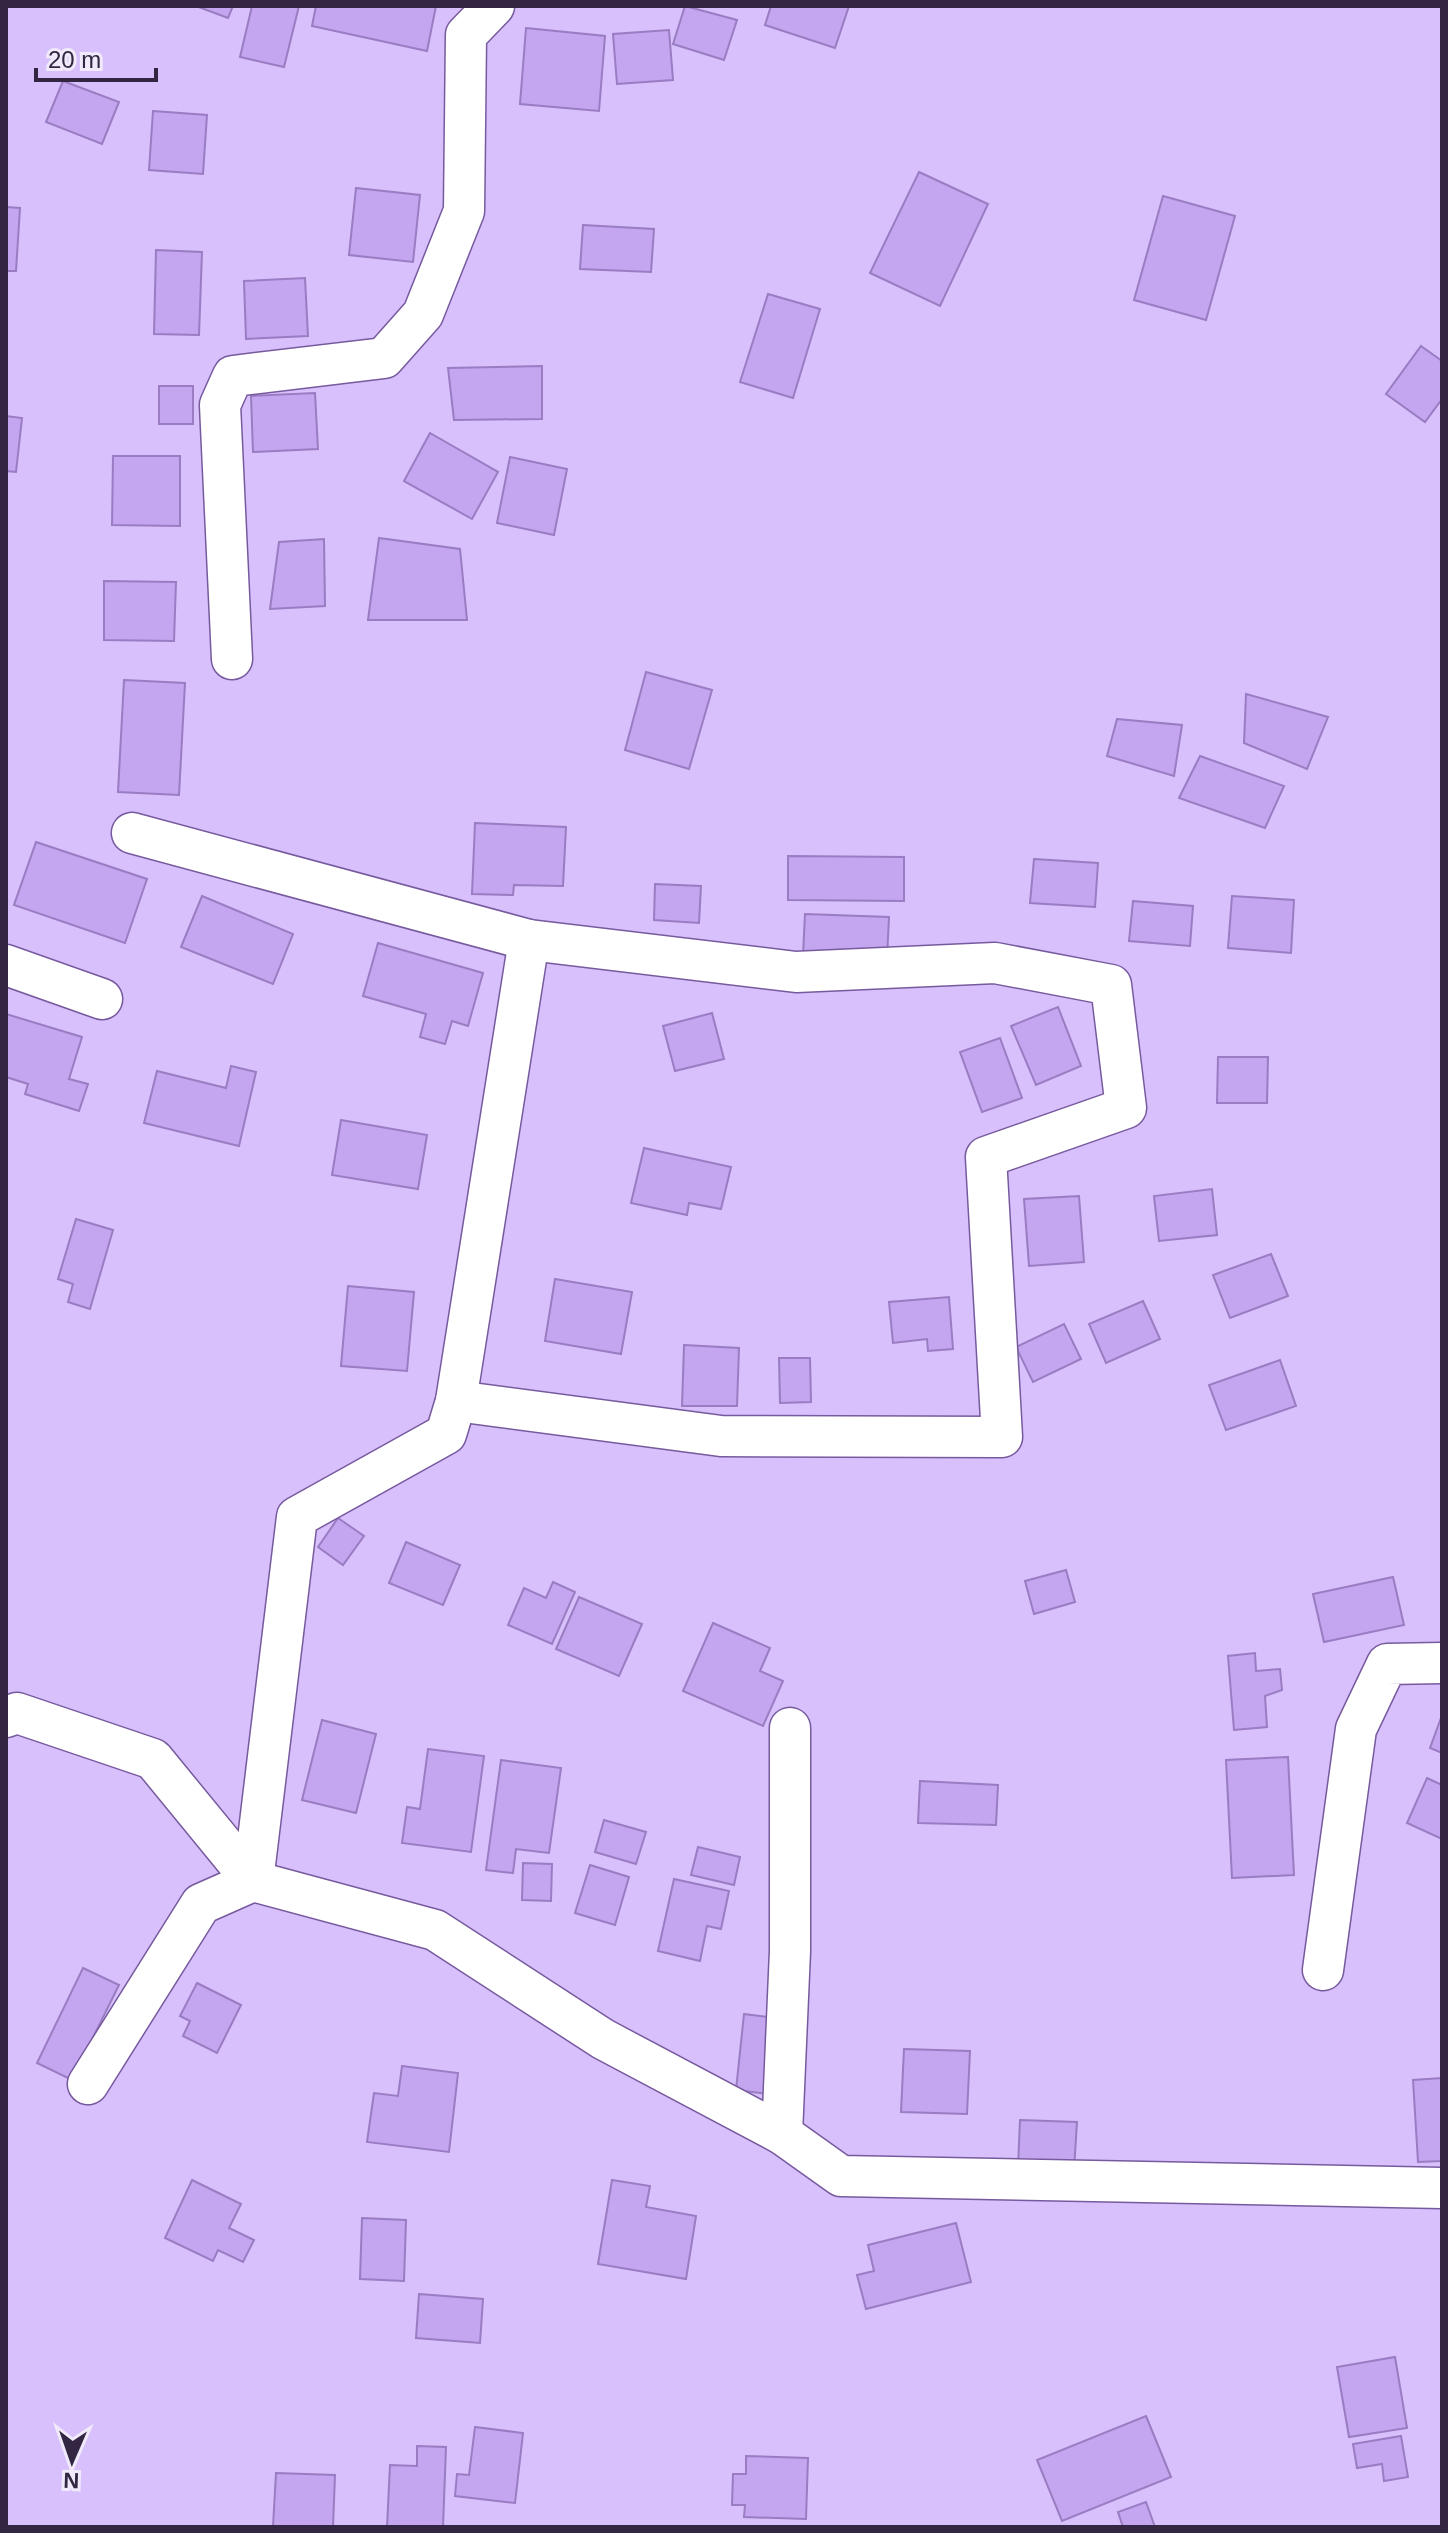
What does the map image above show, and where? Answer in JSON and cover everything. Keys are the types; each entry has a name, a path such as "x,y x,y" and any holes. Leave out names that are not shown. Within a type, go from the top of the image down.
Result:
{"street":[{"path":"232,659 220,405 233,376 384,358 423,314 464,211 466,35 494,6"},
{"path":"132,833 529,940 796,972 995,963 1111,985 1126,1108 986,1157 1002,1437 721,1436 456,1401"},
{"path":"253,1881 297,1517 446,1434 456,1401 529,940"},
{"path":"6,965 102,999"},
{"path":"1323,1970 1356,1729 1387,1664 1442,1663"},
{"path":"6,1717 17,1713 153,1759 253,1881 435,1930 603,2039 782,2134 841,2176 1442,2188"},
{"path":"782,2134 790,1951 790,1728"},
{"path":"88,2084 201,1904 253,1881"}],"building":[{"path":"196,6 233,6 228,18"},
{"path":"252,6 299,6 284,67 240,57"},
{"path":"316,6 436,6 427,51 312,26"},
{"path":"685,6 737,20 724,60 673,44"},
{"path":"771,6 849,6 835,48 765,25"},
{"path":"526,28 605,36 599,111 520,104"},
{"path":"669,30 673,80 617,84 613,34"},
{"path":"63,81 119,102 102,144 46,122"},
{"path":"153,111 207,115 203,174 149,170"},
{"path":"919,172 988,204 940,306 870,273"},
{"path":"356,188 420,195 413,262 349,255"},
{"path":"1163,196 1235,216 1206,320 1134,300"},
{"path":"6,207 20,208 16,271 6,271"},
{"path":"583,225 654,229 651,272 580,269"},
{"path":"156,250 202,252 199,335 154,334"},
{"path":"305,278 308,336 246,339 244,281"},
{"path":"768,294 820,309 793,398 740,382"},
{"path":"1421,346 1442,361 1442,399 1425,422 1386,394"},
{"path":"542,366 542,419 454,420 448,368"},
{"path":"159,386 193,386 193,424 159,424"},
{"path":"315,393 318,449 253,452 251,396"},
{"path":"6,416 22,418 16,472 6,471"},
{"path":"430,433 498,472 472,519 404,481"},
{"path":"113,456 180,456 180,526 112,525"},
{"path":"510,457 567,469 554,535 497,523"},
{"path":"379,538 460,549 467,620 368,620"},
{"path":"324,539 325,606 270,609 279,542"},
{"path":"104,581 176,582 174,641 104,640"},
{"path":"646,672 712,690 689,769 625,750"},
{"path":"124,680 185,683 179,795 118,792"},
{"path":"1246,694 1328,717 1307,769 1244,743"},
{"path":"1117,719 1182,725 1174,776 1107,756"},
{"path":"1200,756 1284,786 1265,828 1179,798"},
{"path":"475,823 566,827 563,886 514,885 513,895 472,894"},
{"path":"36,842 147,879 125,943 14,905"},
{"path":"788,856 904,857 904,901 788,900"},
{"path":"1034,859 1098,863 1095,907 1030,903"},
{"path":"655,884 701,886 699,923 654,920"},
{"path":"202,896 293,934 273,984 181,947"},
{"path":"1232,896 1294,900 1291,953 1228,948"},
{"path":"1133,901 1193,906 1190,946 1129,941"},
{"path":"805,914 889,917 887,958 803,955"},
{"path":"378,943 483,973 468,1026 452,1021 445,1044 420,1037 426,1014 363,996"},
{"path":"1058,1007 1081,1066 1036,1085 1011,1026"},
{"path":"712,1013 724,1059 675,1071 663,1026"},
{"path":"6,1014 82,1037 69,1079 88,1084 79,1111 25,1094 28,1084 6,1077"},
{"path":"1000,1038 1022,1098 982,1112 960,1052"},
{"path":"1218,1057 1268,1057 1267,1103 1217,1103"},
{"path":"231,1066 256,1072 239,1146 144,1123 157,1071 226,1088"},
{"path":"341,1120 427,1135 418,1189 332,1175"},
{"path":"644,1148 731,1167 721,1209 689,1203 687,1215 631,1203"},
{"path":"1212,1189 1217,1235 1159,1241 1154,1196"},
{"path":"1079,1196 1084,1262 1029,1266 1024,1199"},
{"path":"76,1219 113,1230 90,1309 68,1302 73,1284 58,1279"},
{"path":"1271,1254 1288,1296 1230,1318 1213,1275"},
{"path":"555,1279 632,1292 621,1354 545,1341"},
{"path":"348,1286 414,1292 407,1371 341,1366"},
{"path":"949,1297 953,1349 928,1351 927,1339 893,1343 889,1302"},
{"path":"1143,1301 1160,1339 1106,1363 1089,1324"},
{"path":"1064,1324 1081,1359 1033,1382 1016,1347"},
{"path":"684,1345 739,1348 737,1406 682,1406"},
{"path":"779,1358 810,1358 811,1402 780,1403"},
{"path":"1280,1360 1296,1406 1226,1430 1209,1385"},
{"path":"338,1518 364,1536 343,1565 318,1547"},
{"path":"406,1542 460,1565 443,1605 389,1583"},
{"path":"1066,1570 1075,1602 1034,1614 1025,1581"},
{"path":"1393,1577 1404,1625 1324,1642 1313,1594"},
{"path":"553,1582 575,1592 552,1644 508,1625 524,1588 546,1598"},
{"path":"579,1597 642,1624 619,1676 556,1649"},
{"path":"713,1623 770,1648 760,1671 783,1681 763,1726 683,1691"},
{"path":"1255,1653 1256,1671 1280,1669 1282,1690 1265,1696 1267,1727 1234,1730 1228,1656"},
{"path":"1442,1715 1442,1753 1430,1748"},
{"path":"322,1720 376,1734 356,1813 302,1800"},
{"path":"428,1749 484,1756 471,1852 402,1843 407,1807 420,1809"},
{"path":"1288,1757 1294,1875 1232,1878 1226,1760"},
{"path":"501,1760 561,1768 549,1853 516,1849 513,1873 486,1870"},
{"path":"1427,1778 1442,1785 1442,1839 1407,1823"},
{"path":"920,1781 998,1785 996,1825 918,1823"},
{"path":"604,1820 646,1832 636,1864 595,1852"},
{"path":"698,1847 740,1857 734,1885 691,1875"},
{"path":"523,1863 552,1864 551,1901 522,1900"},
{"path":"590,1865 629,1877 615,1925 575,1913"},
{"path":"674,1879 729,1891 721,1929 707,1926 700,1961 658,1951"},
{"path":"83,1968 119,1985 72,2080 37,2063"},
{"path":"197,1983 241,2005 217,2053 183,2036 190,2021 180,2016"},
{"path":"744,2014 776,2018 767,2094 736,2090"},
{"path":"904,2049 970,2051 967,2114 901,2112"},
{"path":"402,2066 458,2073 449,2152 367,2142 374,2093 398,2096"},
{"path":"1442,2078 1442,2161 1418,2162 1413,2080"},
{"path":"1020,2120 1077,2122 1074,2170 1018,2167"},
{"path":"192,2180 241,2204 229,2228 254,2240 243,2262 218,2250 213,2261 165,2238"},
{"path":"612,2180 650,2186 646,2207 696,2216 686,2279 598,2264"},
{"path":"362,2218 406,2220 404,2281 360,2279"},
{"path":"956,2223 971,2282 866,2309 857,2275 874,2271 868,2245"},
{"path":"419,2294 483,2299 480,2343 416,2338"},
{"path":"1395,2357 1407,2428 1349,2437 1337,2367"},
{"path":"1146,2416 1171,2477 1062,2521 1037,2460"},
{"path":"475,2427 523,2433 515,2503 455,2496 457,2474 469,2475"},
{"path":"1401,2436 1408,2477 1384,2481 1382,2464 1357,2468 1353,2444"},
{"path":"417,2446 446,2447 443,2527 387,2527 390,2465 417,2466"},
{"path":"746,2456 808,2458 806,2519 744,2517 745,2505 732,2505 733,2474 746,2474"},
{"path":"276,2473 335,2475 333,2527 273,2527"},
{"path":"1146,2502 1155,2527 1123,2527 1118,2512"}]}
